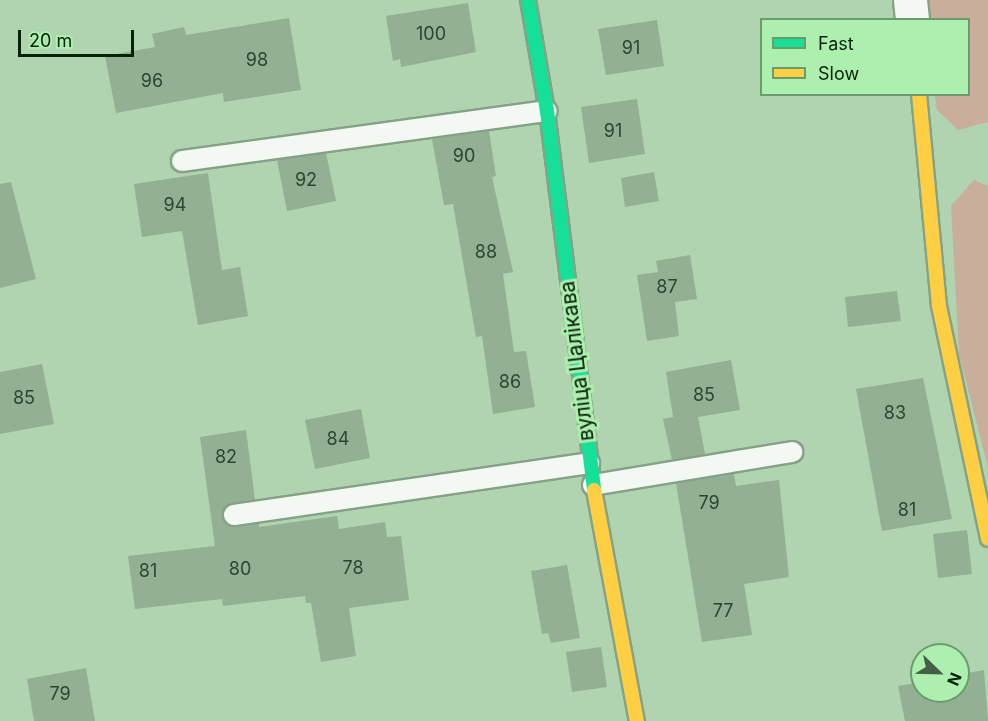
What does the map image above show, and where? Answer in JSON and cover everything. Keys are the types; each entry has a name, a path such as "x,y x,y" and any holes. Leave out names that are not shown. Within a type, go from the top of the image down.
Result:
{"street":[{"name":"вуліца Цалікава","path":"528,0 547,111 589,463 638,721"},
{"path":"910,0 912,18"},
{"path":"919,96 939,306 988,539"}],"lane":[{"path":"182,161 547,111"},
{"path":"593,485 792,452"},
{"path":"234,515 589,463"}],"shaded area":[{"path":"923,0 988,0 988,122 958,130 937,110 935,96 970,96 970,18 926,18"},
{"path":"974,180 988,186 988,468 959,354 951,206"}],"building":[{"path":"468,3 476,52 401,67 400,59 393,61 386,16"},
{"path":"289,18 301,90 224,102 223,93 116,113 105,56 155,47 152,34 184,27 186,35"},
{"path":"657,20 664,66 606,75 598,29"},
{"path":"637,99 645,154 589,163 581,107"},
{"path":"489,131 496,176 492,177 513,272 503,274 514,352 526,351 535,407 493,414 482,336 476,337 453,204 444,205 432,139"},
{"path":"326,153 336,201 287,211 277,160"},
{"path":"654,172 659,201 625,207 621,178"},
{"path":"208,173 222,270 240,267 248,316 198,325 182,231 142,237 134,184"},
{"path":"11,182 36,279 0,288 0,184"},
{"path":"690,255 697,299 675,302 679,336 647,341 637,275 658,272 656,261"},
{"path":"897,291 901,321 848,327 845,297"},
{"path":"731,360 740,410 698,417 705,454 672,460 663,419 673,417 666,372"},
{"path":"42,364 54,424 0,434 0,372"},
{"path":"923,378 952,519 882,531 856,389"},
{"path":"361,409 370,458 315,469 305,420"},
{"path":"246,430 255,500 226,506 222,517 229,526 259,523 259,527 337,516 339,529 385,522 387,537 401,536 409,600 349,608 356,656 321,662 311,603 306,603 305,596 223,606 222,599 135,609 128,556 215,546 200,437"},
{"path":"734,474 736,486 779,480 789,577 744,584 752,635 702,642 676,483"},
{"path":"967,530 972,574 938,578 933,534"},
{"path":"567,565 580,638 551,643 548,633 542,634 531,571"},
{"path":"601,647 607,687 572,692 566,652"},
{"path":"86,668 95,721 34,721 27,679"},
{"path":"984,670 988,721 905,721 898,686 910,684 910,703 970,703 970,673"}],"traffic: fast":[{"path":"528,0 547,111 594,490"}],"traffic: slow":[{"path":"919,96 939,306 988,539"},
{"path":"594,490 637,721"}]}
